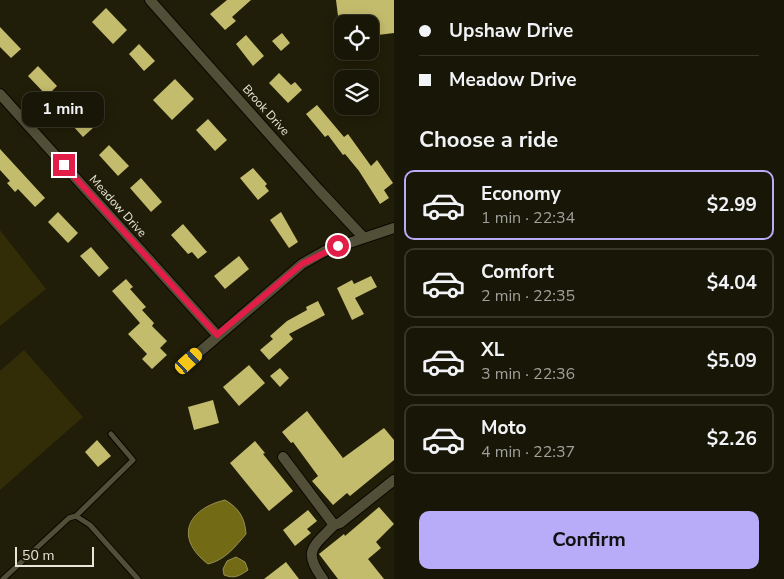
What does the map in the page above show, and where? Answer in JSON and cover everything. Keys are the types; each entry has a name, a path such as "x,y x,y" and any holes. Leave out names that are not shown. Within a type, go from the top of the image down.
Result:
{"street":[{"name":"Brook Drive","path":"150,0 363,237"},
{"name":"Meadow Drive","path":"0,94 217,335"},
{"path":"189,361 302,264 325,251 394,228"},
{"path":"283,457 334,525"},
{"path":"323,579 313,565 311,554 316,545 334,525 340,523 394,480"}],"lane":[{"path":"3,579 69,518 76,516 133,460 111,434"},
{"path":"76,516 90,525 138,579"}],"shaded area":[{"path":"0,230 46,289 0,326"},
{"path":"24,350 83,417 0,490 0,371"},
{"path":"225,500 234,506 240,514 246,534 225,556 208,564 197,554 191,544 188,535 190,526 194,517 202,510 212,504"},
{"path":"236,557 245,562 248,570 237,576 224,575 223,569 227,561"}],"building":[{"path":"227,0 251,0 232,17 236,21 225,30 210,14"},
{"path":"336,0 394,0 394,33 379,35 379,15 338,15"},
{"path":"106,8 127,30 113,44 92,22"},
{"path":"0,27 21,49 11,58 0,47"},
{"path":"282,33 290,43 281,51 272,41"},
{"path":"246,35 264,56 253,66 236,44"},
{"path":"139,44 155,61 144,71 129,54"},
{"path":"38,66 57,86 47,96 28,76"},
{"path":"279,73 291,85 295,82 302,90 288,103 269,83"},
{"path":"175,79 194,99 172,120 153,100"},
{"path":"73,104 94,127 83,137 62,114"},
{"path":"317,105 344,137 348,134 371,166 377,160 393,183 384,190 389,198 380,204 359,171 345,154 343,155 328,135 325,137 306,114"},
{"path":"208,119 227,140 215,151 196,130"},
{"path":"109,145 129,166 118,176 99,155"},
{"path":"0,149 45,198 35,207 18,189 15,192 7,183 10,181 0,170"},
{"path":"253,168 267,184 265,186 269,191 258,200 240,178"},
{"path":"141,178 162,202 151,212 130,188"},
{"path":"58,212 78,233 68,243 48,222"},
{"path":"281,212 298,242 289,248 270,220"},
{"path":"183,224 207,252 198,259 192,252 188,254 171,235"},
{"path":"91,247 109,268 99,277 80,256"},
{"path":"239,256 249,269 225,289 214,276"},
{"path":"371,276 377,287 355,298 364,314 352,320 337,288 352,280 354,284"},
{"path":"126,279 133,287 130,289 146,307 142,310 154,323 152,326 167,341 160,348 167,355 152,369 142,359 147,354 128,334 140,323 112,291"},
{"path":"318,301 325,315 289,334 293,339 269,360 260,350 273,339 270,336 287,321 307,310 306,307"},
{"path":"249,365 265,383 239,406 223,387"},
{"path":"280,368 289,378 280,387 270,376"},
{"path":"213,400 219,423 194,430 188,407"},
{"path":"307,411 343,458 384,428 394,440 394,460 350,496 347,493 333,505 312,481 318,476 293,442 291,443 282,432"},
{"path":"97,440 111,456 98,467 85,452"},
{"path":"255,441 293,491 269,511 230,463"},
{"path":"379,507 394,524 376,542 381,548 368,559 384,579 338,579 319,554 344,534 345,536"},
{"path":"308,510 317,521 307,529 311,533 295,546 283,530"},
{"path":"286,562 299,579 264,579"}],"route":[{"path":"64,165 217,335 302,264 338,246"}]}
